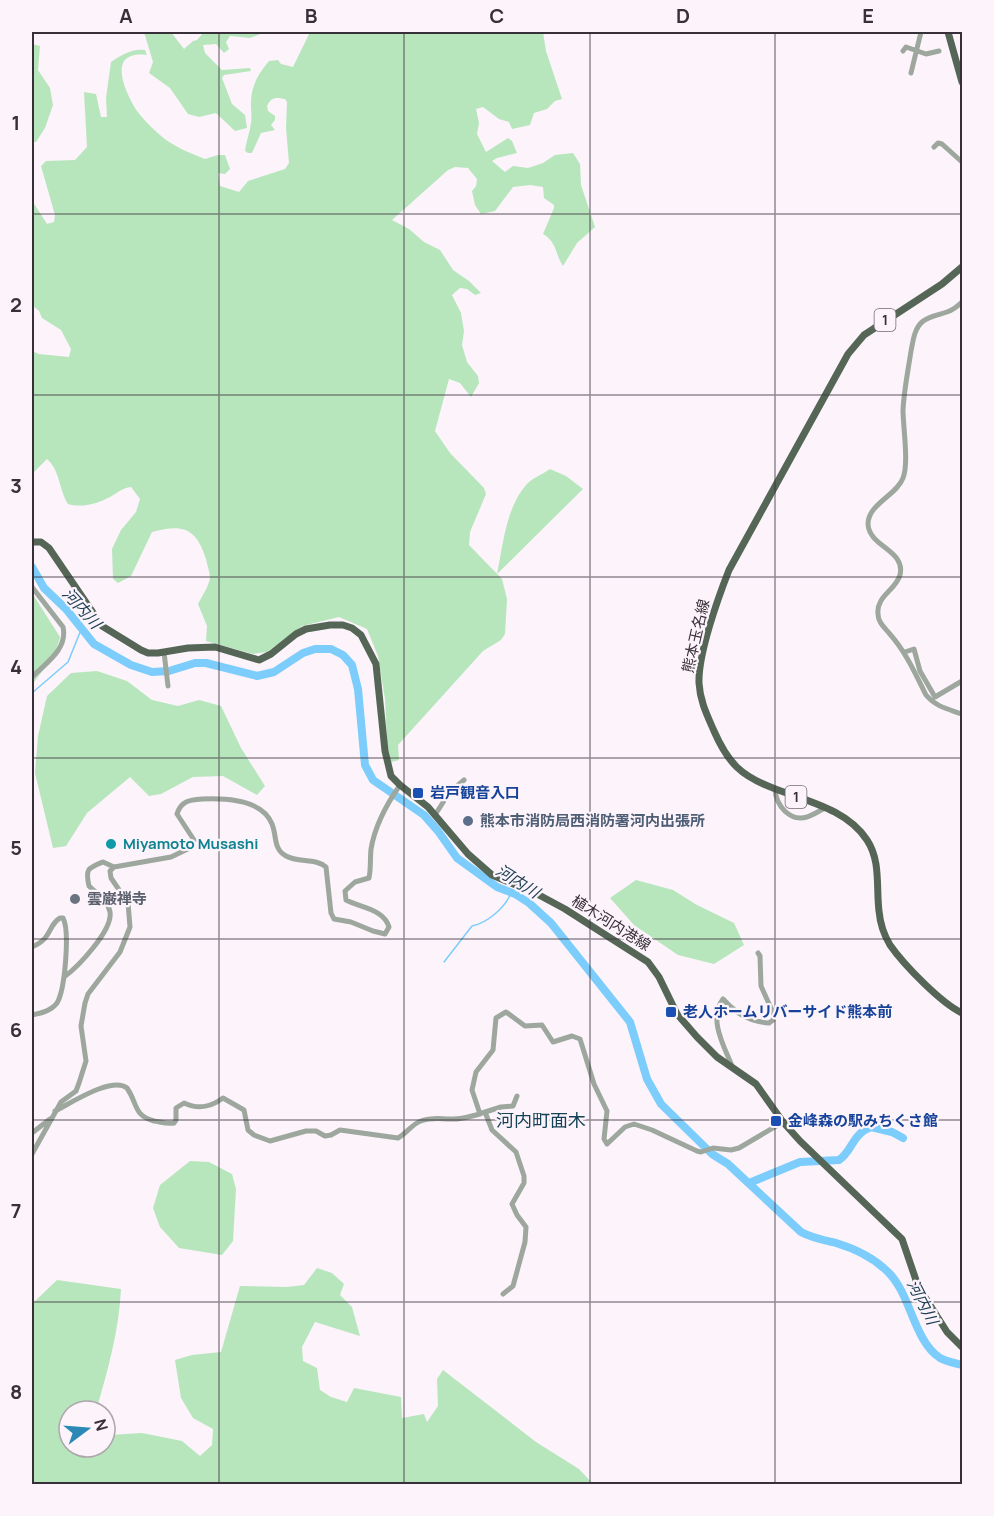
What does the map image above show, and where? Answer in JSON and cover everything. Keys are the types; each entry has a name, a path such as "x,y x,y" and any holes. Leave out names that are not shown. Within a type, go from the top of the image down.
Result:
{"main road":[{"path":"948,32 963,82"},
{"name":"熊本玉名線","path":"963,267 942,284 864,335 848,354 731,565 718,597 702,659 699,682 702,702 719,743 730,760 746,776 848,819 865,836 873,851 877,873 879,912 883,931 889,944 945,1003 963,1013"},
{"name":"植木河内港線","path":"32,542 41,543 49,548 102,626 148,653 215,647 259,660 306,629 343,625 361,635 376,664 387,765 398,787 435,814 468,854 492,875 556,905 618,941 648,962 685,1024 711,1052 756,1084 783,1122 800,1141 902,1239 918,1286 947,1332 963,1347"}],"street":[{"path":"911,73 921,32"},
{"path":"903,51 906,47 926,54 939,51"},
{"path":"934,147 938,143 942,144 963,162"},
{"path":"963,302 949,312 929,318 918,327 904,391 905,471 899,484 874,510 868,523 872,536 898,560 900,575 878,606 880,622 905,652 931,701 938,706 963,714"},
{"path":"32,587 63,627 65,636 64,643 53,657 32,676"},
{"path":"905,652 914,650 920,671 935,697 963,681"},
{"path":"164,652 168,686"},
{"path":"435,814 449,794 464,780"},
{"path":"64,977 76,968 107,928 110,914 106,901 89,886 90,867 103,862 114,867 171,857 192,847 194,840 177,814 179,807 187,801 216,798 236,799 261,811 273,825 277,847 287,856 301,861 322,863 326,867 331,913 334,919 351,922 385,934 389,927 382,914 355,905 346,900 344,896 349,886 369,878 371,848 376,825 398,787"},
{"path":"775,789 779,803 794,817 806,818 825,808"},
{"path":"32,1154 61,1102 76,1090 86,1061 81,1026 85,1003 88,994 120,952 130,927 128,903 111,878 110,871 114,867"},
{"path":"32,947 47,937 55,921 63,918 68,929 64,977 58,1002 49,1010 32,1015"},
{"path":"732,1066 717,1029 718,1005 723,999 732,1010 748,1018 769,1023 774,1016 761,986 758,953"},
{"path":"503,1294 513,1286 525,1242 526,1227 512,1204 524,1182 524,1176 516,1152 492,1130 472,1090 477,1072 493,1050 496,1018 506,1011 525,1026 542,1025 553,1042 572,1036 580,1039 594,1084 607,1111 605,1143 611,1143 625,1127 634,1124 701,1152 713,1148 731,1150 739,1148 783,1122"},
{"path":"32,1133 54,1114 104,1087 118,1084 127,1088 136,1109 144,1118 167,1124 174,1123 176,1108 184,1103 193,1107 208,1106 223,1098 244,1110 248,1130 270,1141 306,1131 316,1131 325,1136 331,1136 340,1130 398,1138 422,1120 441,1117 451,1119 513,1106 517,1096"}],"green space":[{"path":"144,32 171,32 184,49 204,32 266,32 250,38 230,36 226,42 229,49 224,53 216,44 203,45 205,53 222,70 250,68 251,71 224,75 222,78 232,104 245,115 247,128 235,131 216,113 199,117 188,114 170,88 149,73 153,62"},
{"path":"310,32 543,32 546,51 562,99 555,101 547,109 534,113 530,125 512,129 509,122 499,119 483,107 476,109 479,123 477,134 486,152 508,138 512,141 517,153 492,161 505,172 513,166 528,168 543,163 555,155 573,153 580,164 581,185 595,227 577,243 563,266 553,244 543,234 554,205 544,198 543,187 530,185 513,187 495,211 481,214 475,205 472,191 477,179 468,168 455,167 448,170 392,220 440,250 453,270 481,293 475,295 467,289 460,288 452,295 461,313 464,331 462,345 467,362 478,376 479,383 471,397 460,383 449,379 435,431 450,453 484,488 486,494 470,532 469,545 502,579 507,599 505,634 501,640 483,651 398,745 399,760 388,763 385,699 378,656 367,629 339,617 302,626 267,652 253,654 206,641 207,626 198,604 210,576 202,548 192,534 186,530 172,528 152,532 131,576 118,583 113,579 112,549 121,530 136,512 140,499 131,487 94,503 73,505 68,504 57,474 47,459 32,474 32,351 39,354 69,357 71,349 61,330 42,318 39,311 32,305 32,196 33,202 47,224 54,222 55,215 41,166 46,161 75,160 87,147 84,92 96,94 101,117 107,117 106,98 111,62 132,51 145,50 147,55 134,55 126,59 122,65 127,93 137,111 160,135 181,149 205,159 225,155 230,169 225,174 218,173 220,186 239,192 248,181 285,169 289,163 286,128 287,102 285,99 274,98 267,106 268,111 275,116 271,125 275,130 261,133 252,153 245,151 251,121 252,94 261,71 269,61 278,60 281,64 293,67"},
{"path":"32,44 40,46 38,70 50,88 53,105 45,128 36,142 32,142"},
{"path":"550,469 566,476 583,489 497,574 506,527 519,494 534,478"},
{"path":"32,593 60,637 52,656 32,685"},
{"path":"97,671 127,681 152,700 178,706 199,700 221,706 241,748 265,786 257,795 223,776 193,777 161,794 149,796 130,777 87,813 66,846 53,848 35,773 38,736 47,696 71,673"},
{"path":"636,880 673,890 734,923 744,945 714,964 678,955 634,925 610,898"},
{"path":"190,1161 209,1162 232,1174 236,1189 233,1241 222,1255 179,1248 160,1227 153,1208 160,1185"},
{"path":"317,1268 332,1273 344,1284 340,1295 352,1307 360,1336 315,1322 302,1347 303,1361 317,1368 320,1390 331,1397 347,1402 354,1388 401,1397 402,1418 424,1414 427,1422 438,1406 437,1379 443,1370 536,1442 579,1469 593,1484 32,1484 32,1304 57,1280 121,1289 116,1333 99,1399 57,1399 57,1459 117,1459 117,1435 142,1433 182,1441 200,1456 212,1445 213,1429 193,1418 181,1398 175,1360 192,1355 221,1352 240,1286 304,1285"}],"waterway":[{"name":"河内川","path":"32,567 44,588 66,609 94,644 131,665 152,672 169,671 195,663 206,663 257,676 274,672 303,653 315,649 331,649 343,655 352,665 358,689 365,765 373,780 424,815 457,858 497,887 529,903 551,923 630,1022 647,1079 661,1104 712,1154 728,1164 801,1232 851,1248 883,1267 896,1281 918,1329 931,1350 940,1358 962,1365"},
{"path":"32,693 68,662 81,630"},
{"path":"444,962 472,926 484,922 495,914 511,893"},
{"path":"749,1183 800,1162 839,1160 856,1138 871,1127 892,1132 903,1138"}],"place":[{"name":"岩戸観音入口","path":"418,793"},
{"name":"熊本市消防局西消防署河内出張所","path":"468,821"},
{"name":"Miyamoto Musashi","path":"111,844"},
{"name":"雲巌禅寺","path":"75,899"},
{"name":"老人ホームリバーサイド熊本前","path":"671,1012"},
{"name":"金峰森の駅みちくさ館","path":"776,1121"}],"district":[{"name":"河内町面木","path":"541,1121"}]}
